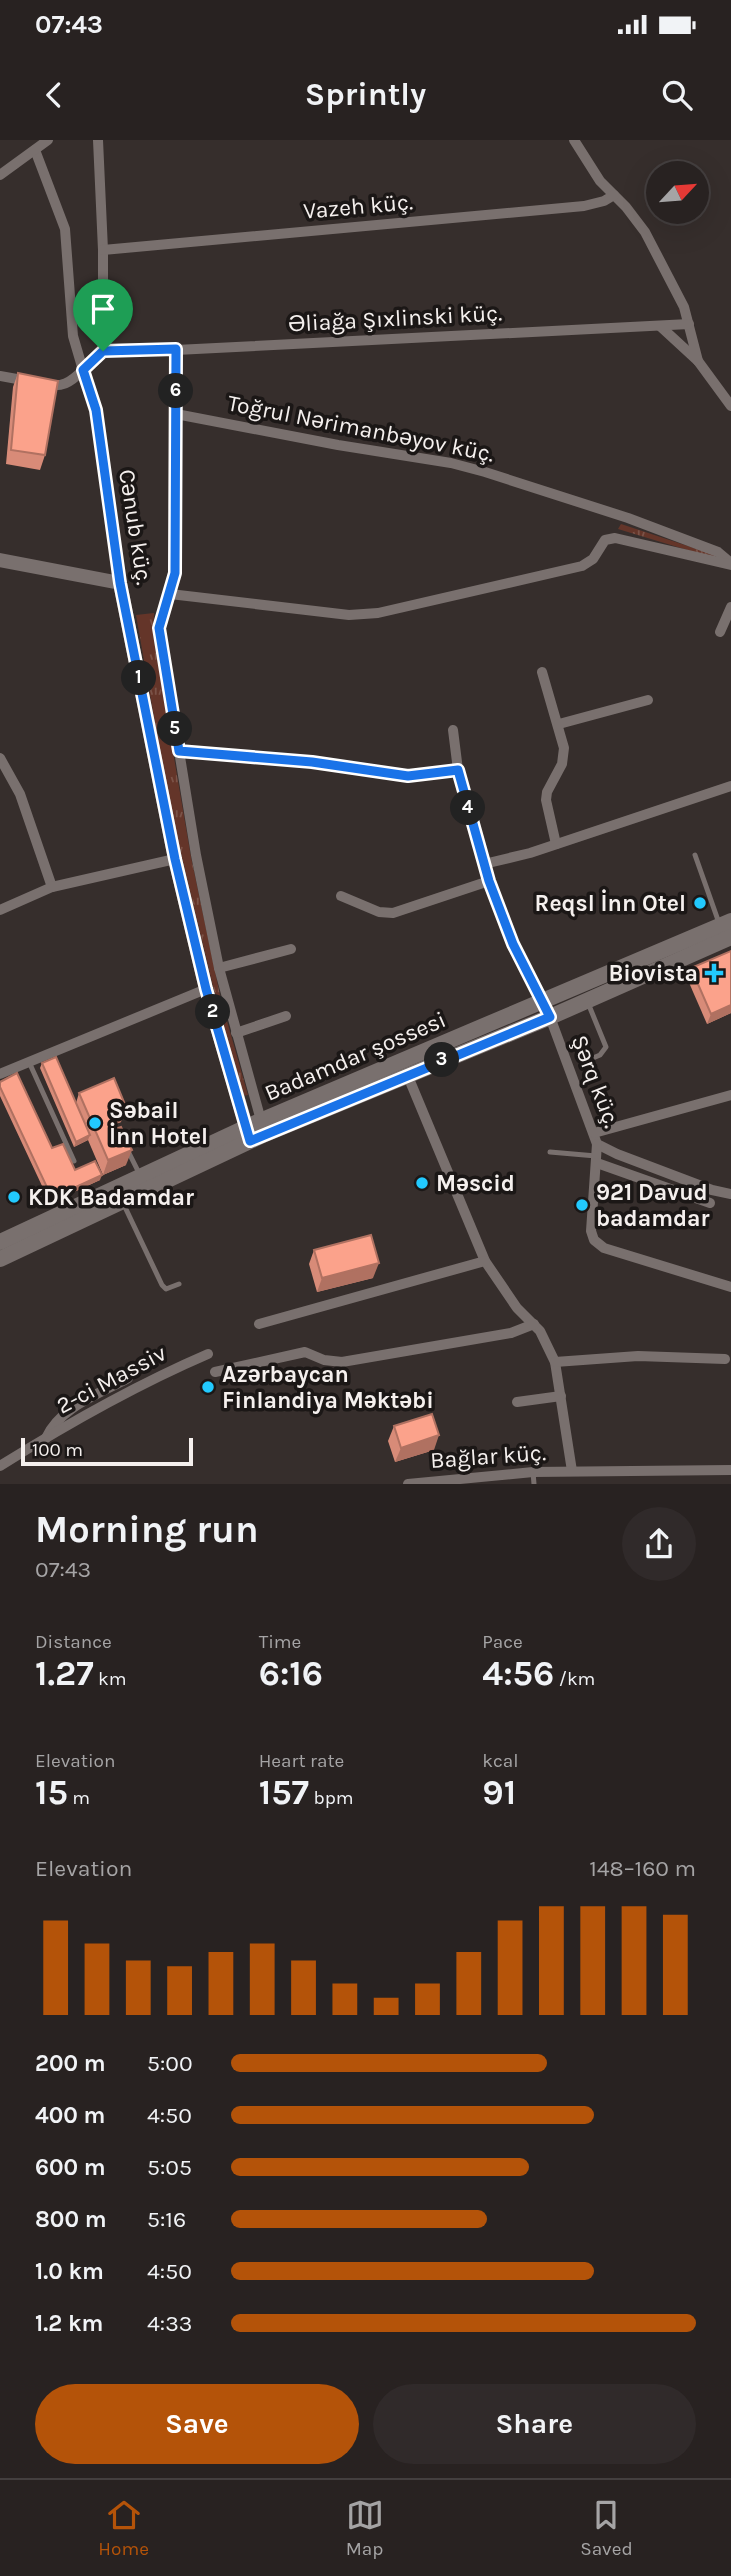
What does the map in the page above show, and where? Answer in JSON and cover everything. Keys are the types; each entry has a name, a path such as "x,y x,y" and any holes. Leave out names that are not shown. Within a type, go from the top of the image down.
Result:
{"main road":[{"name":"Badamdar şossesi","path":"0,1242 141,1176 550,1017 727,928"},
{"name":"Badamdar şossesi","path":"0,1259 123,1202 255,1131 543,1001 727,928"}],"street":[{"path":"0,175 48,140"},
{"path":"0,376 60,386 70,383 103,351 103,250 98,140"},
{"path":"574,140 600,181 645,232 673,283 689,324 698,361"},
{"name":"Cənub küç.","path":"35,150 65,229 73,336 96,410 120,583 175,859 206,989 255,1131"},
{"name":"Vazeh küç.","path":"103,250 584,206 604,201 614,195"},
{"name":"Əliağa Şıxlinski küç.","path":"103,351 689,324"},
{"path":"660,326 698,361 731,406"},
{"name":"Cənub küç.","path":"176,349 175,573 159,628 196,855 255,1131"},
{"name":"Toğrul Nərimanbəyov küç.","path":"176,414 338,445 451,463 485,472 628,518 718,552 731,564"},
{"path":"170,594 349,615 378,613 582,566 593,559 605,540 615,537 731,564"},
{"path":"0,560 120,583"},
{"path":"720,632 731,607"},
{"path":"542,672 564,748 562,764 547,792 546,800 556,844"},
{"path":"559,724 648,700"},
{"name":"Şərq küç.","path":"453,730 458,770 489,881 513,944 550,1017 596,1149 617,1154 712,1190 731,1194"},
{"path":"179,751 312,762 408,776 458,770"},
{"path":"0,758 20,794 52,887"},
{"path":"484,864 530,853 731,786"},
{"path":"0,910 52,887 175,859"},
{"path":"341,896 379,912 393,913 489,881"},
{"path":"219,968 291,950"},
{"path":"0,1074 206,989"},
{"path":"236,1033 286,1016"},
{"path":"407,1074 485,1261 517,1308 534,1324 555,1363 572,1471"},
{"path":"596,1149 731,1095"},
{"path":"596,1149 710,1203"},
{"path":"596,1149 591,1231 594,1240 604,1248 731,1287"},
{"path":"259,1324 485,1261"},
{"path":"215,1372 306,1352 324,1360 342,1362 511,1334 534,1324"},
{"name":"2-ci Massiv","path":"0,1466 46,1437 161,1375 208,1354"},
{"path":"555,1363 638,1356 724,1359"},
{"path":"46,1437 52,1424 65,1413 128,1378"},
{"path":"517,1402 561,1396"},
{"name":"Bağlar küç.","path":"408,1484 534,1478 572,1471 731,1470"}],"lane":[{"path":"695,855 727,928"},
{"path":"586,1060 600,1055 606,1047 587,1000"},
{"path":"29,1062 74,1161"},
{"path":"124,1143 141,1176"},
{"path":"550,1153 596,1149"},
{"path":"123,1202 162,1284 166,1289 179,1284"}],"green space":[{"path":"621,524 718,556 717,559 618,529"},
{"path":"154,613 153,635 191,857 221,1000 248,1095 243,1096 218,1007 170,808 136,615"}],"building":[{"path":"18,373 58,381 45,455 11,450"},
{"path":"731,951 731,1005 711,1014 691,968"},
{"path":"56,1057 90,1135 76,1142 42,1063"},
{"path":"17,1073 52,1148 63,1144 75,1170 95,1161 102,1175 52,1198 0,1087 0,1082"},
{"path":"114,1078 126,1107 109,1115 115,1129 121,1127 132,1150 108,1160 79,1093"},
{"path":"371,1235 379,1263 322,1278 314,1250"},
{"path":"432,1414 439,1435 401,1448 394,1426"}],"place":[{"name":"Reqsl İnn Otel","path":"700,903"},
{"name":"Biovista","path":"714,973"},
{"name":"Səbail İnn Hotel","path":"95,1123"},
{"name":"Məscid","path":"422,1183"},
{"name":"KDK Badamdar","path":"14,1197"},
{"name":"921 Davud badamdar","path":"582,1205"},
{"name":"Azərbaycan Finlandiya Məktəbi","path":"208,1387"}],"route":[{"path":"176,349 175,573 159,628 179,751 312,762 408,776 458,770 489,881 513,944 550,1017 250,1141 206,989 175,859 120,583 96,410 83,370 103,351 176,349"}]}
